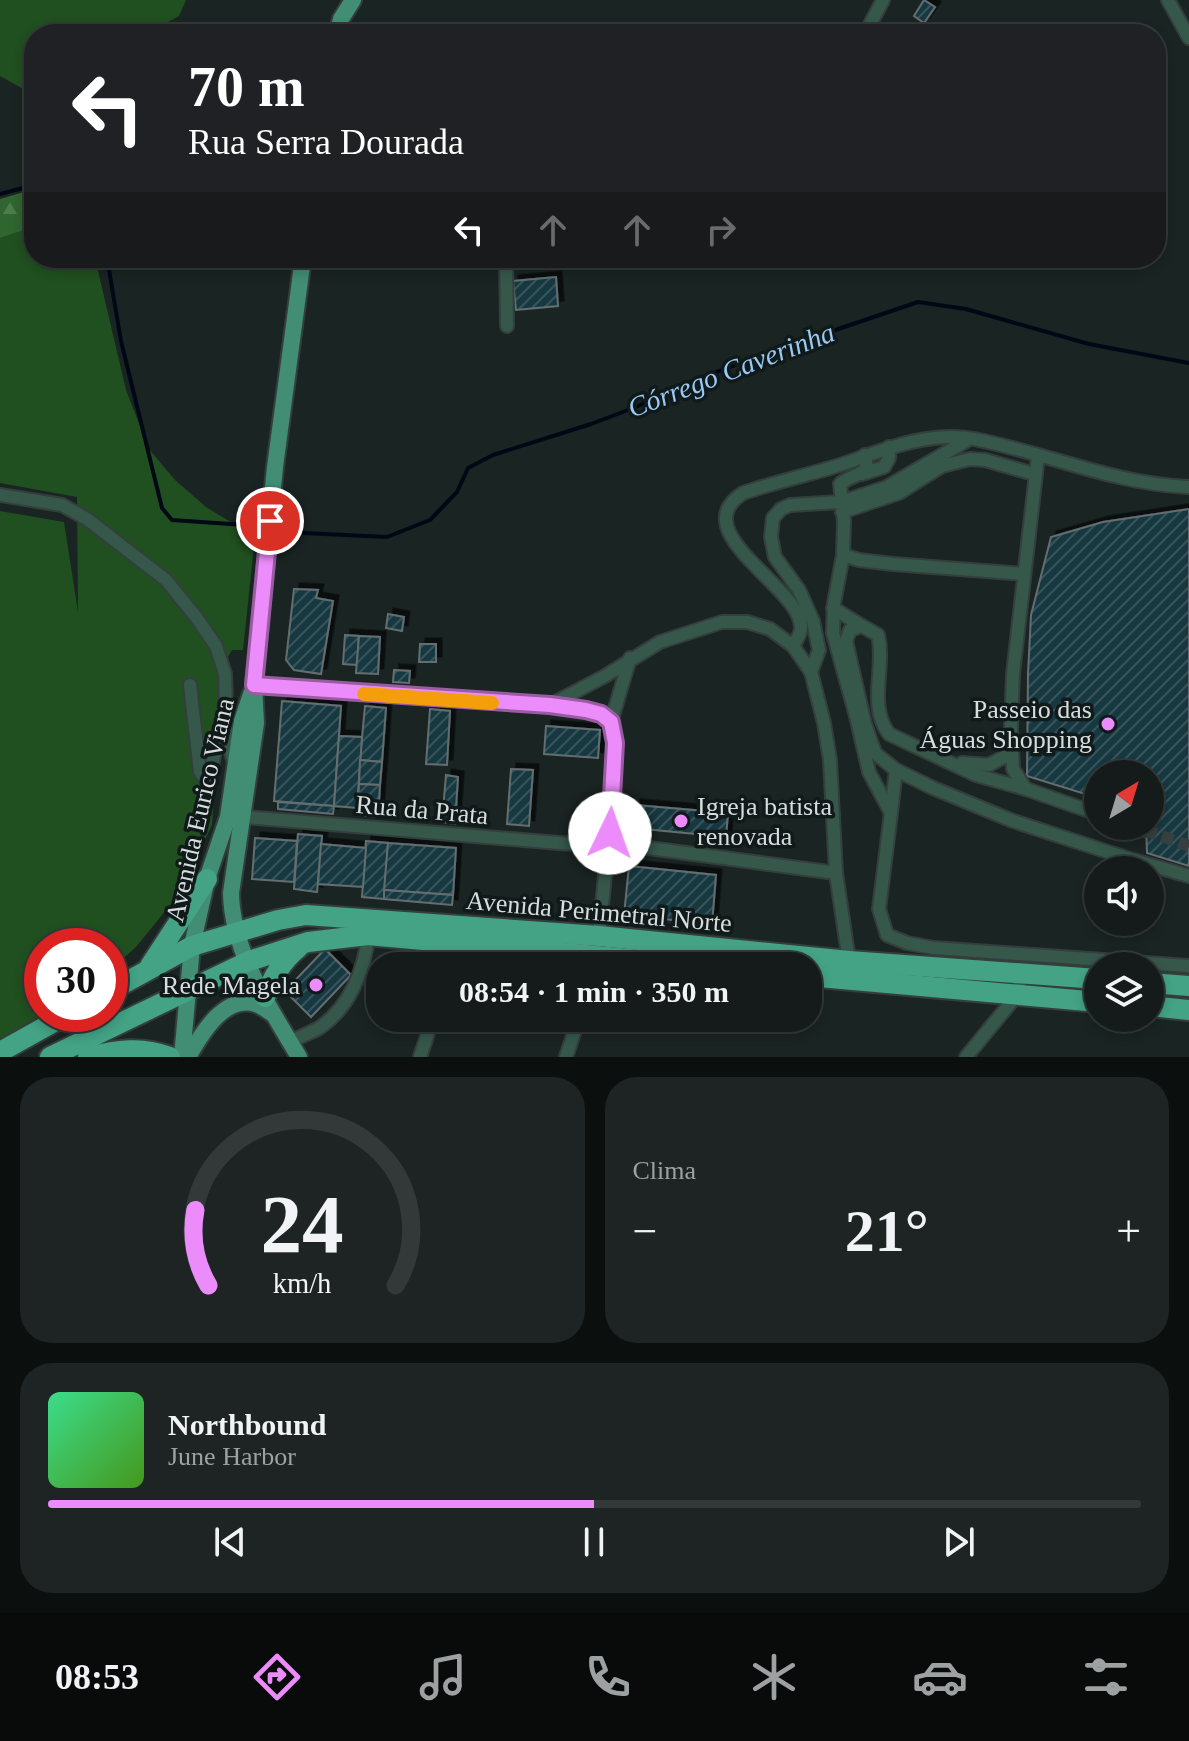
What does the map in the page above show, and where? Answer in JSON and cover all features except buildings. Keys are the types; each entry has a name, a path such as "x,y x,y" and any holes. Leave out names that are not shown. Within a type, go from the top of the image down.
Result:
{"highway":[{"path":"147,971 207,879"},
{"name":"Avenida Perimetral Norte","path":"128,981 192,946 278,920 306,915 591,952"},
{"name":"Avenida Perimetral Norte","path":"50,1057 249,961 303,944 368,935 458,935"},
{"path":"269,1006 274,974 285,958 303,944"},
{"name":"Avenida Perimetral Norte","path":"822,960 1084,978"},
{"path":"822,977 1084,1001"},
{"path":"1164,984 1189,986"},
{"path":"1164,1007 1189,1010"},
{"path":"0,1052 36,1032"},
{"path":"94,1056 156,1055"}],"main road":[{"path":"340,24 353,0"},
{"name":"Avenida Eurico Viana","path":"299,1057 269,1006 236,933 231,913 231,893 256,723 254,685 275,467 302,268"},
{"name":"Avenida Eurico Viana","path":"182,1057 192,946 207,879 228,817 242,721 254,685"},
{"path":"188,1057 215,1018 230,1008 242,1003 269,1006"}],"street":[{"path":"870,24 883,0"},
{"path":"1168,0 1189,38"},
{"path":"506,268 507,326"},
{"path":"793,646 801,631 800,620 780,592 742,552 726,526 727,508 743,493 889,447 933,438 972,439 1107,476 1189,487"},
{"path":"841,507 887,487 972,439"},
{"path":"889,447 889,458 884,467 846,479 840,484 844,521 843,555 833,608 833,633 870,755 933,788 1013,821 1189,876"},
{"path":"862,474 867,467 865,455"},
{"path":"1026,789 1013,769 1011,753 1013,674 1038,456"},
{"path":"811,672 819,650 813,621 799,590 775,557 771,537 773,518 781,509 790,505 841,507 894,495 942,466 970,459 985,460 1034,474"},
{"path":"0,495 62,505 87,519 166,580 216,646 225,674 227,740 236,769"},
{"path":"843,555 893,564 1024,574"},
{"path":"833,608 878,635 882,665 877,702 883,726 889,734 976,775 1084,809"},
{"path":"550,705 660,642 722,622 747,622 770,629 793,646 811,672 830,760 836,873 849,961"},
{"path":"862,626 850,630 846,641 878,792 891,813"},
{"path":"630,658 611,722 615,743 614,839 614,853 600,853 596,846 600,836 614,839 836,873"},
{"path":"190,685 200,772 205,779 210,776 215,750 227,740"},
{"path":"254,685 550,705 601,714 611,722"},
{"path":"947,760 989,765 1011,753"},
{"path":"896,770 879,909 887,935 934,948 1189,966"},
{"name":"Rua da Prata","path":"244,817 596,846"},
{"path":"599,952 607,855"},
{"path":"290,1042 320,1027 341,1007 366,958 368,935"},
{"path":"454,952 458,935"},
{"path":"966,1057 1017,995 1022,972"},
{"path":"420,1057 428,1032"},
{"path":"566,1057 574,1032"}],"green space":[{"path":"0,0 186,0 179,16 164,24 24,24 24,89 0,76"},
{"path":"24,192 24,230 0,238 0,199"},
{"path":"24,230 24,268 97,268 126,390 149,449 175,480 206,507 255,537 243,650 232,650 223,665 212,825 179,894 128,954 128,928 24,928 24,1029 0,1042 0,511 64,522 78,612 77,497 0,483 0,238"}],"waterway":[{"name":"Córrego Caverinha","path":"0,194 24,188"},
{"name":"Córrego Caverinha","path":"109,268 121,341 162,508 172,520 245,525"},
{"name":"Córrego Caverinha","path":"303,533 387,537 430,520 457,492 468,468 493,455 591,424 679,386 770,352 918,302 966,309 1089,344 1189,363"}],"tunnel":[{"path":"1164,837 1189,846"}],"slow traffic":[{"path":"364,694 492,703"}],"place":[{"name":"Passeio das Águas Shopping","path":"1108,724"},
{"name":"Igreja batista renovada","path":"681,821"},
{"name":"Rede Magela","path":"316,985"}],"route":[{"path":"270,521 254,685 550,705 601,714 611,722 615,743 610,833"}]}
